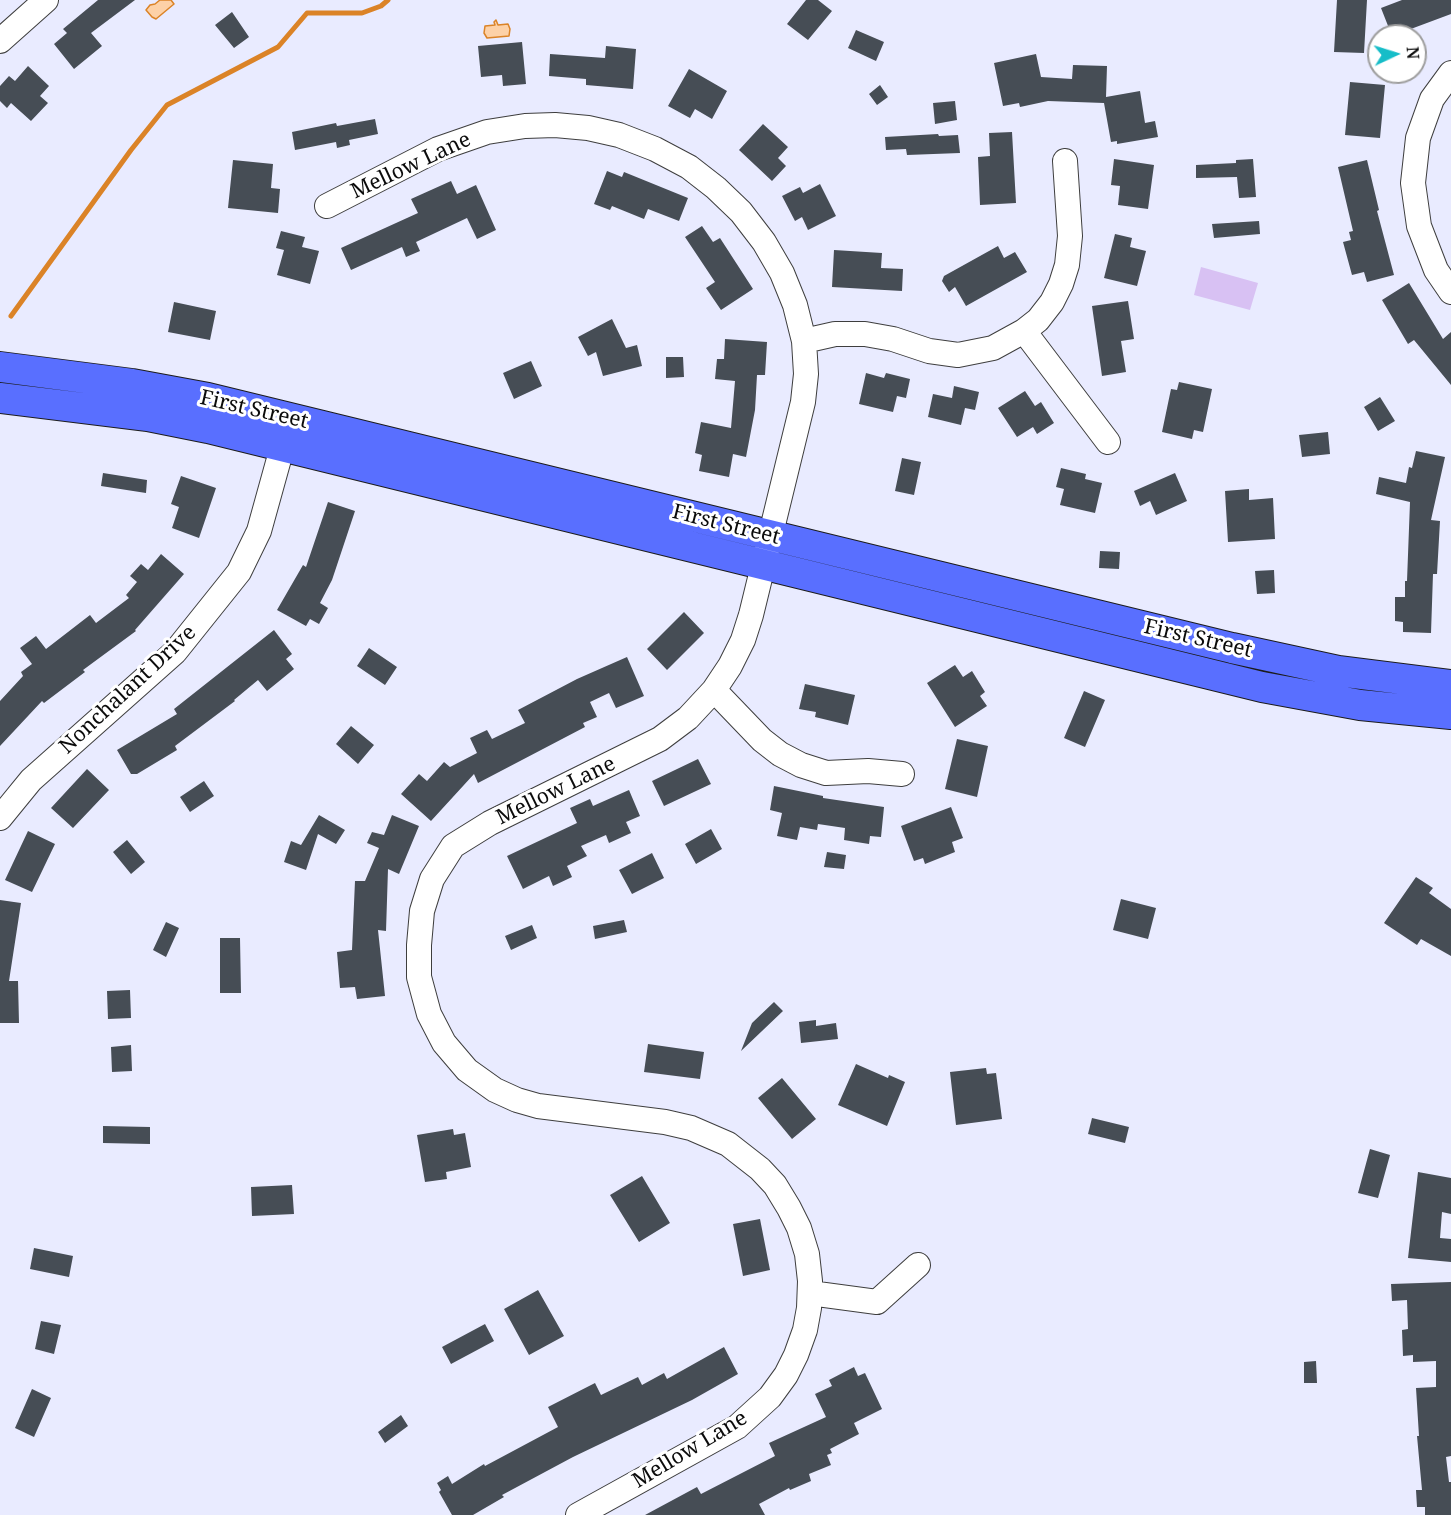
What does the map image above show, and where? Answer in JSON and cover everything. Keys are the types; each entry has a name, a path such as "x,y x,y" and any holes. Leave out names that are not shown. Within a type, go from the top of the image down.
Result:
{"main road":[{"name":"First Street","path":"0,367 132,384 208,398 287,433 763,565 1262,687 1360,705 1451,714"},
{"name":"First Street","path":"0,398 148,417 208,428 287,433 771,536 1318,667 1362,675 1451,685"}],"street":[{"path":"0,41 46,0"},
{"path":"1451,73 1432,99 1418,138 1413,183 1419,226 1436,270 1451,291"},
{"name":"Mellow Lane","path":"327,206 438,149 487,132 525,126 555,125 588,128 619,135 655,149 689,167 741,212 764,242 782,273 795,305 804,341 806,374 803,402 771,536 743,640 714,690 688,718 660,739 490,823 453,846 432,879 422,911 419,945 420,977 429,1014 444,1043 467,1070 495,1090 538,1106 665,1122 691,1128 728,1144 760,1169 775,1185 799,1228 807,1254 810,1293 805,1330 786,1375 770,1397 737,1427 578,1515"},
{"path":"804,341 835,334 865,334 893,339 929,351 958,355 993,348 1024,331 1038,320 1052,302 1067,265 1070,236 1065,161"},
{"path":"1024,331 1108,442"},
{"name":"Nonchalant Drive","path":"0,818 31,780 175,652 239,572 259,531 287,433"},
{"path":"714,690 762,740 780,754 801,765 826,773 868,771 902,774"},
{"path":"810,1293 877,1302 918,1265"}],"shaded area":[{"path":"160,0 171,0 174,4 156,19 146,10"},
{"path":"496,20 498,25 508,24 509,36 487,38 484,33 485,26 495,25"},
{"path":"1201,267 1258,283 1250,310 1194,295"}],"building":[{"path":"98,0 135,0 91,33 102,46 74,69 54,44 67,33 63,29"},
{"path":"806,0 818,0 832,11 808,40 787,24"},
{"path":"1337,0 1367,0 1364,53 1334,52"},
{"path":"1402,0 1451,0 1451,14 1424,24 1387,24 1381,8"},
{"path":"232,12 249,37 234,48 215,25"},
{"path":"856,30 884,42 876,61 848,48"},
{"path":"522,42 526,84 503,86 502,75 481,77 478,46"},
{"path":"606,46 636,49 633,89 586,85 586,79 549,76 550,54 605,58"},
{"path":"1036,54 1041,77 1072,79 1073,65 1107,66 1106,97 1140,91 1145,123 1155,121 1158,137 1117,144 1117,141 1111,142 1104,103 1048,101 1020,107 1019,103 1003,106 994,63"},
{"path":"28,66 49,86 40,96 48,103 31,121 11,103 7,108 0,101 0,86 9,76 15,81"},
{"path":"689,69 727,91 712,119 695,109 690,118 668,106"},
{"path":"1350,82 1385,85 1380,138 1345,135"},
{"path":"880,85 888,97 877,105 869,94"},
{"path":"955,101 957,120 935,124 933,103"},
{"path":"375,119 378,134 349,140 350,145 337,148 336,142 295,150 292,132 336,123 337,126"},
{"path":"763,124 788,147 778,158 786,166 772,181 739,150"},
{"path":"1012,132 1016,203 980,205 978,157 990,156 989,133"},
{"path":"938,134 939,136 958,135 960,153 907,155 906,149 886,150 885,137"},
{"path":"1114,159 1154,165 1148,209 1118,205 1120,186 1111,185"},
{"path":"1253,159 1256,197 1239,198 1237,177 1196,178 1196,165 1236,163 1236,160"},
{"path":"233,160 273,164 271,188 280,189 278,213 228,208"},
{"path":"1367,160 1379,210 1377,211 1394,275 1367,282 1364,272 1352,275 1343,242 1351,240 1349,232 1353,231 1338,167"},
{"path":"607,171 622,177 624,172 688,198 679,221 648,209 644,219 612,206 610,210 594,204"},
{"path":"451,181 457,194 476,185 496,230 477,239 467,218 416,242 420,251 406,257 402,247 351,270 341,248 418,213 411,199"},
{"path":"820,184 836,216 808,230 802,217 795,221 782,196 800,187 803,193"},
{"path":"1259,221 1260,234 1214,238 1212,224"},
{"path":"702,226 713,242 720,238 753,289 721,310 706,288 715,282 685,237"},
{"path":"281,231 305,237 302,247 319,251 310,284 277,275 284,250 276,248"},
{"path":"1115,234 1132,238 1130,247 1146,251 1137,286 1104,278"},
{"path":"998,246 1004,258 1015,252 1027,272 966,306 955,287 949,292 942,281 944,276"},
{"path":"834,250 882,253 881,268 903,269 902,291 832,287"},
{"path":"1409,283 1443,339 1451,332 1451,385 1414,340 1408,344 1382,300"},
{"path":"1128,301 1134,339 1121,341 1126,372 1102,376 1092,306"},
{"path":"174,302 216,311 210,340 168,332"},
{"path":"612,319 626,348 637,345 642,366 603,376 596,352 588,356 578,337"},
{"path":"725,339 767,342 765,375 757,375 755,410 746,457 733,454 729,477 699,471 702,455 695,453 701,422 731,428 735,381 715,379 717,359 724,359"},
{"path":"666,357 683,357 684,377 666,378"},
{"path":"531,361 542,386 514,399 503,373"},
{"path":"866,373 884,378 886,373 910,379 906,398 897,396 893,412 859,404"},
{"path":"1179,382 1212,389 1203,432 1194,430 1192,439 1162,432 1171,389 1177,390"},
{"path":"954,386 979,392 975,410 965,408 961,425 928,417 933,394 952,398"},
{"path":"1025,391 1035,406 1041,402 1054,423 1037,434 1033,427 1017,437 998,408"},
{"path":"1380,397 1395,421 1378,431 1364,407"},
{"path":"1328,432 1330,454 1302,457 1299,435"},
{"path":"1416,451 1445,457 1431,520 1440,521 1437,574 1433,574 1431,633 1403,632 1403,622 1395,621 1395,597 1405,597 1410,502 1376,494 1379,477 1406,483 1409,467 1412,468"},
{"path":"902,458 921,462 914,495 895,491"},
{"path":"1061,468 1086,474 1085,479 1102,483 1095,513 1060,505 1064,489 1056,487"},
{"path":"103,473 147,480 146,493 101,486"},
{"path":"1175,473 1187,501 1156,515 1150,501 1140,506 1134,491"},
{"path":"181,476 216,488 199,538 172,528 179,507 171,504"},
{"path":"1249,489 1249,500 1273,498 1275,539 1228,542 1225,491"},
{"path":"328,502 355,511 332,580 320,603 328,608 319,624 310,619 306,626 277,610 303,565 306,567"},
{"path":"1100,551 1120,552 1119,569 1099,568"},
{"path":"161,554 184,574 136,631 83,670 85,672 44,703 42,701 0,746 0,701 23,676 21,672 32,664 20,648 36,636 46,649 90,615 96,623 129,598 126,595 137,582 130,576 141,564 148,570"},
{"path":"1274,570 1275,593 1257,594 1255,571"},
{"path":"684,612 704,633 667,670 647,649"},
{"path":"274,630 292,654 286,659 294,669 267,691 258,680 235,701 175,746 177,750 137,774 131,774 117,750 177,714 174,709"},
{"path":"369,648 397,667 385,685 357,666"},
{"path":"627,657 644,696 616,708 609,693 590,702 597,717 583,723 585,727 478,783 474,774 431,821 401,794 419,774 427,781 444,762 450,767 477,753 470,738 487,730 492,739 525,723 518,710 577,679"},
{"path":"955,665 963,677 972,671 985,692 980,696 987,706 955,727 927,683"},
{"path":"805,684 855,695 848,725 815,717 816,712 799,709"},
{"path":"1084,691 1105,700 1085,747 1064,738"},
{"path":"351,726 374,745 358,764 336,744"},
{"path":"957,739 988,746 977,797 945,789"},
{"path":"698,759 711,784 664,806 652,781"},
{"path":"87,769 109,790 73,828 51,808"},
{"path":"204,781 214,796 190,812 180,797"},
{"path":"774,786 823,796 823,798 884,807 881,837 870,836 869,844 844,840 845,828 818,824 817,830 800,827 797,840 777,836 782,813 770,810"},
{"path":"629,790 640,816 626,822 631,833 609,843 606,835 581,846 587,856 567,866 572,877 553,886 549,876 523,889 507,856 577,823 570,808 590,799 593,806"},
{"path":"951,807 963,838 952,842 955,852 925,864 923,858 914,861 901,826"},
{"path":"319,815 345,830 336,844 318,834 306,870 284,862 291,841 301,845"},
{"path":"392,815 419,826 399,874 388,869 386,931 378,930 385,996 357,999 355,987 340,988 337,952 352,950 355,881 365,881 379,848 367,843 372,832 384,835"},
{"path":"711,829 722,849 696,864 685,844"},
{"path":"28,831 55,844 32,892 5,880"},
{"path":"127,840 145,862 131,874 113,852"},
{"path":"827,852 846,855 844,869 824,867"},
{"path":"652,853 664,878 632,894 619,870"},
{"path":"1416,877 1433,888 1429,893 1451,909 1451,956 1421,939 1417,945 1384,923"},
{"path":"1121,899 1156,908 1148,939 1113,930"},
{"path":"0,900 21,903 9,981 18,981 19,1023 0,1023"},
{"path":"624,920 627,932 595,939 593,926"},
{"path":"166,922 179,928 166,957 153,950"},
{"path":"532,925 537,938 511,950 505,936"},
{"path":"220,938 240,938 241,993 220,993"},
{"path":"130,990 131,1018 108,1019 107,991"},
{"path":"774,1002 783,1011 741,1051 752,1023"},
{"path":"816,1020 816,1026 836,1023 838,1039 801,1043 799,1022"},
{"path":"648,1044 704,1052 700,1079 644,1072"},
{"path":"131,1045 132,1071 112,1072 111,1047"},
{"path":"856,1064 888,1078 889,1075 905,1082 887,1126 838,1105"},
{"path":"986,1068 987,1074 996,1073 1002,1119 956,1125 950,1072"},
{"path":"782,1078 816,1119 792,1139 758,1098"},
{"path":"1092,1118 1129,1127 1125,1143 1088,1134"},
{"path":"103,1126 150,1127 150,1144 103,1143"},
{"path":"453,1129 454,1135 465,1133 471,1167 446,1172 447,1179 425,1182 417,1135"},
{"path":"1370,1149 1390,1155 1378,1198 1358,1193"},
{"path":"1418,1172 1451,1178 1451,1214 1442,1212 1440,1238 1451,1239 1451,1262 1408,1258"},
{"path":"642,1176 670,1223 639,1242 610,1195"},
{"path":"292,1185 294,1214 252,1216 251,1187"},
{"path":"760,1219 770,1270 743,1276 733,1224"},
{"path":"34,1248 73,1256 69,1277 30,1269"},
{"path":"1451,1282 1451,1456 1446,1457 1449,1482 1451,1482 1451,1515 1425,1515 1425,1507 1417,1507 1416,1490 1422,1490 1417,1436 1419,1436 1416,1388 1436,1387 1436,1361 1413,1362 1413,1355 1403,1356 1402,1330 1408,1329 1407,1300 1392,1301 1391,1284"},
{"path":"538,1290 564,1336 529,1355 504,1309"},
{"path":"41,1321 61,1325 54,1354 35,1349"},
{"path":"485,1324 494,1341 451,1364 442,1347"},
{"path":"724,1347 738,1374 692,1400 573,1457 502,1495 504,1497 473,1515 452,1515 439,1492 441,1490 437,1483 448,1476 452,1484 484,1464 485,1466 558,1427 548,1407 595,1383 601,1395 638,1377 642,1385 664,1373 667,1379"},
{"path":"1316,1361 1317,1383 1304,1383 1304,1362"},
{"path":"854,1367 858,1376 865,1373 882,1409 854,1423 859,1434 830,1449 832,1453 827,1455 831,1465 809,1474 811,1481 790,1490 789,1488 759,1504 765,1515 645,1515 697,1487 701,1494 775,1456 769,1443 826,1417 815,1394 832,1386 829,1380"},
{"path":"32,1389 51,1398 34,1437 15,1428"},
{"path":"401,1415 408,1426 385,1443 378,1432"}],"waterway":[{"path":"11,316 131,150 167,105 278,47 307,13 362,13 381,6 388,0"}]}
